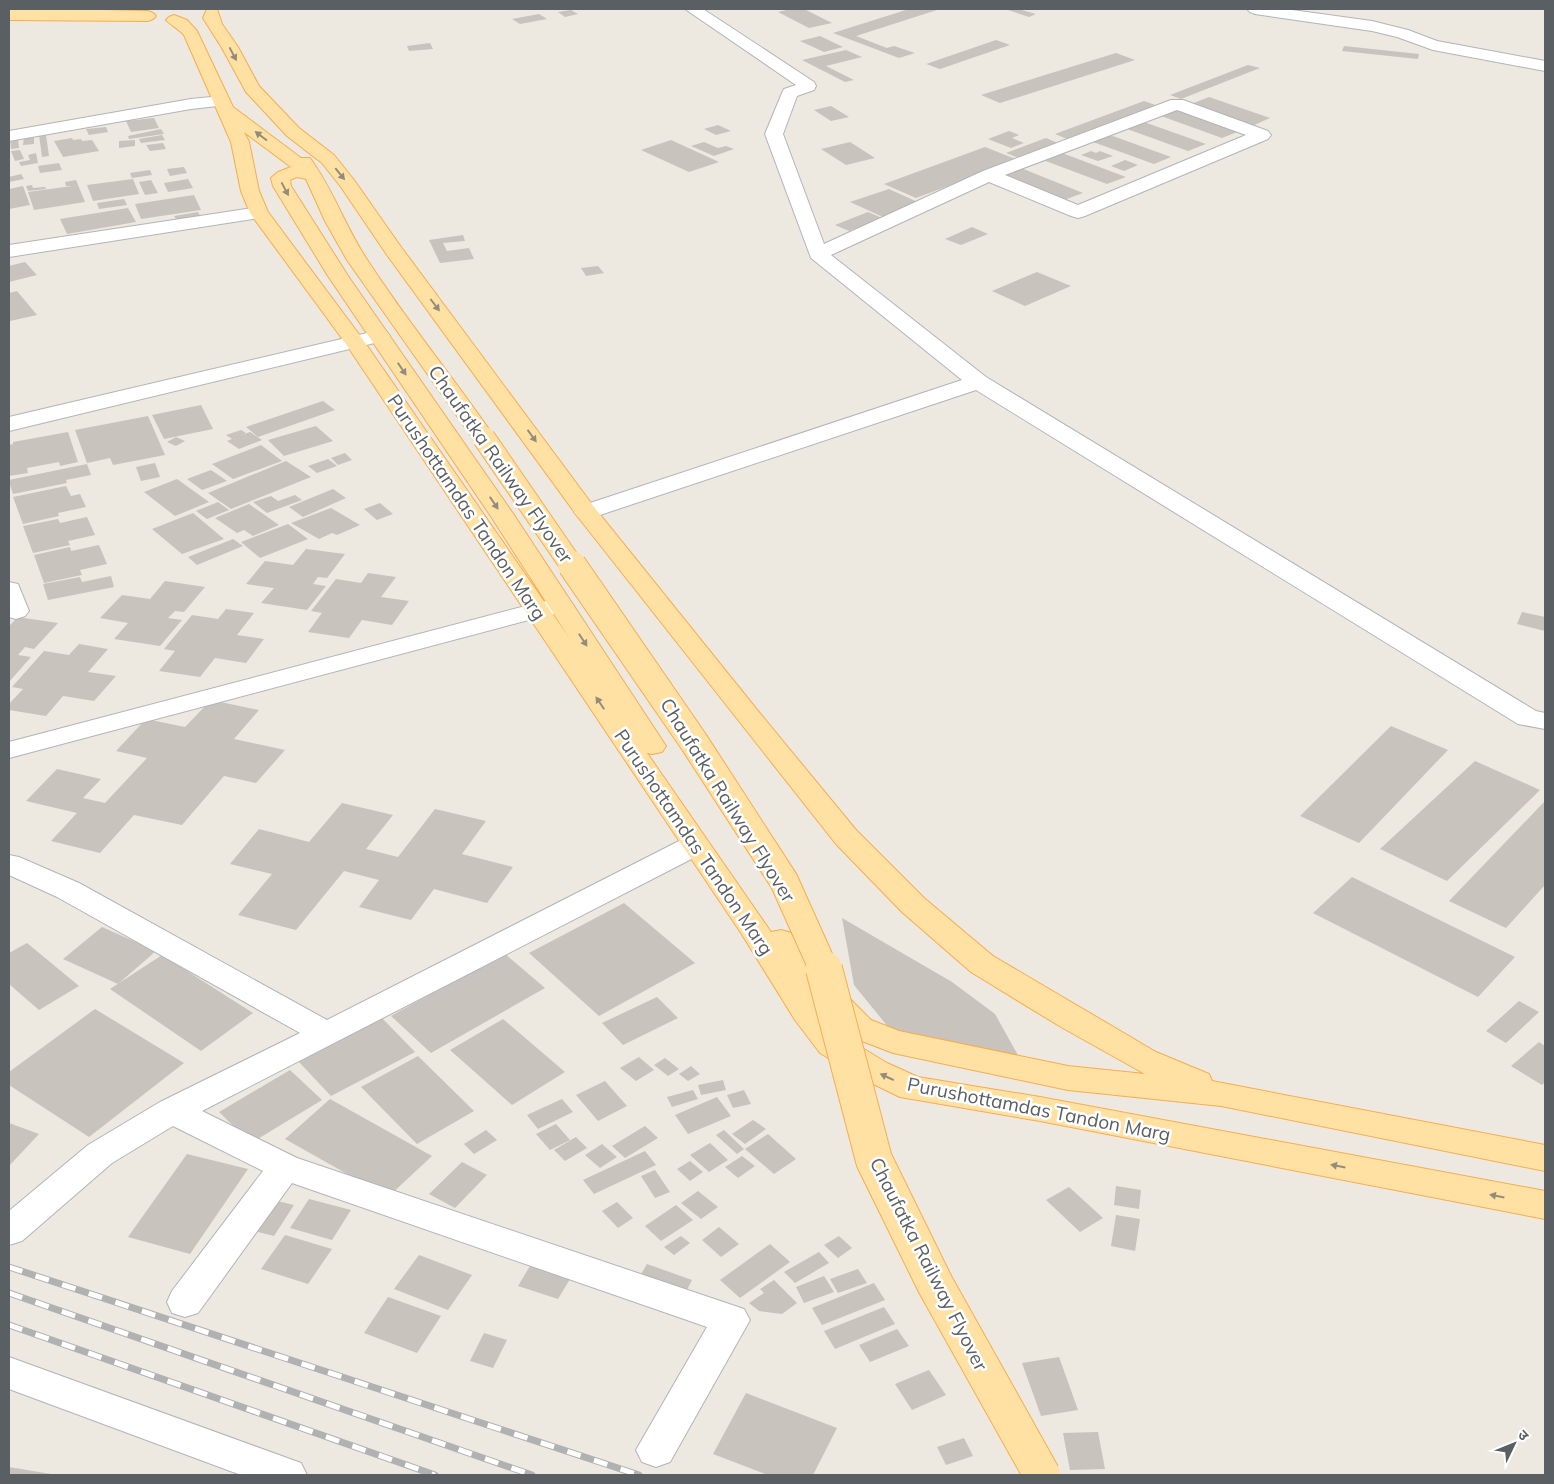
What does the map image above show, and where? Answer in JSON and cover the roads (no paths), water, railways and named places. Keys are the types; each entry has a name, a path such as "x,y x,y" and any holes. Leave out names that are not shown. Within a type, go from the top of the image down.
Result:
{"main road":[{"path":"9,15 112,15 164,20 192,18 213,10"},
{"path":"213,10 210,18 230,47 252,88 266,105 294,132 328,159 348,184 394,251 586,512 748,717 846,837 914,905 990,969 1144,1060 1221,1094"},
{"path":"112,15 163,24 164,20"},
{"path":"164,20 223,104 260,185 367,339 497,507 550,608 805,973 860,1028 893,1041 1068,1078 1221,1094 1545,1158"},
{"path":"223,104 302,165 304,172 287,173 280,178 282,186 338,276 367,339"},
{"name":"Chaufatka Railway Flyover","path":"266,105 356,260 484,438 694,742 784,881 827,976 874,1160 935,1284 1042,1475"},
{"path":"260,185 302,165"},
{"name":"Purushottamdas Tandon Marg","path":"550,608 695,845 752,926 806,1012 832,1045 875,1071 912,1088 1050,1111 1545,1205"}],"street":[{"path":"693,9 808,86 790,93 774,134 818,254 978,382 1528,718 1545,721"},
{"path":"1255,9 1372,26 1402,33 1433,45 1545,66"},
{"path":"9,136 191,104 223,104"},
{"path":"818,254 989,176 1177,104 1262,135 1078,212 989,176"},
{"path":"9,251 260,185"},
{"path":"9,424 367,339"},
{"path":"586,512 978,382"},
{"path":"9,750 550,608"},
{"path":"9,1231 100,1154 172,1111 327,1034 695,845"},
{"path":"9,864 68,890 327,1034"},
{"path":"172,1111 285,1167 731,1320 656,1450"},
{"path":"186,1302 285,1167"},
{"path":"9,1372 287,1475"}],"railway":[{"path":"9,1267 639,1475"},
{"path":"9,1293 532,1475"},
{"path":"9,1325 435,1475"}]}
